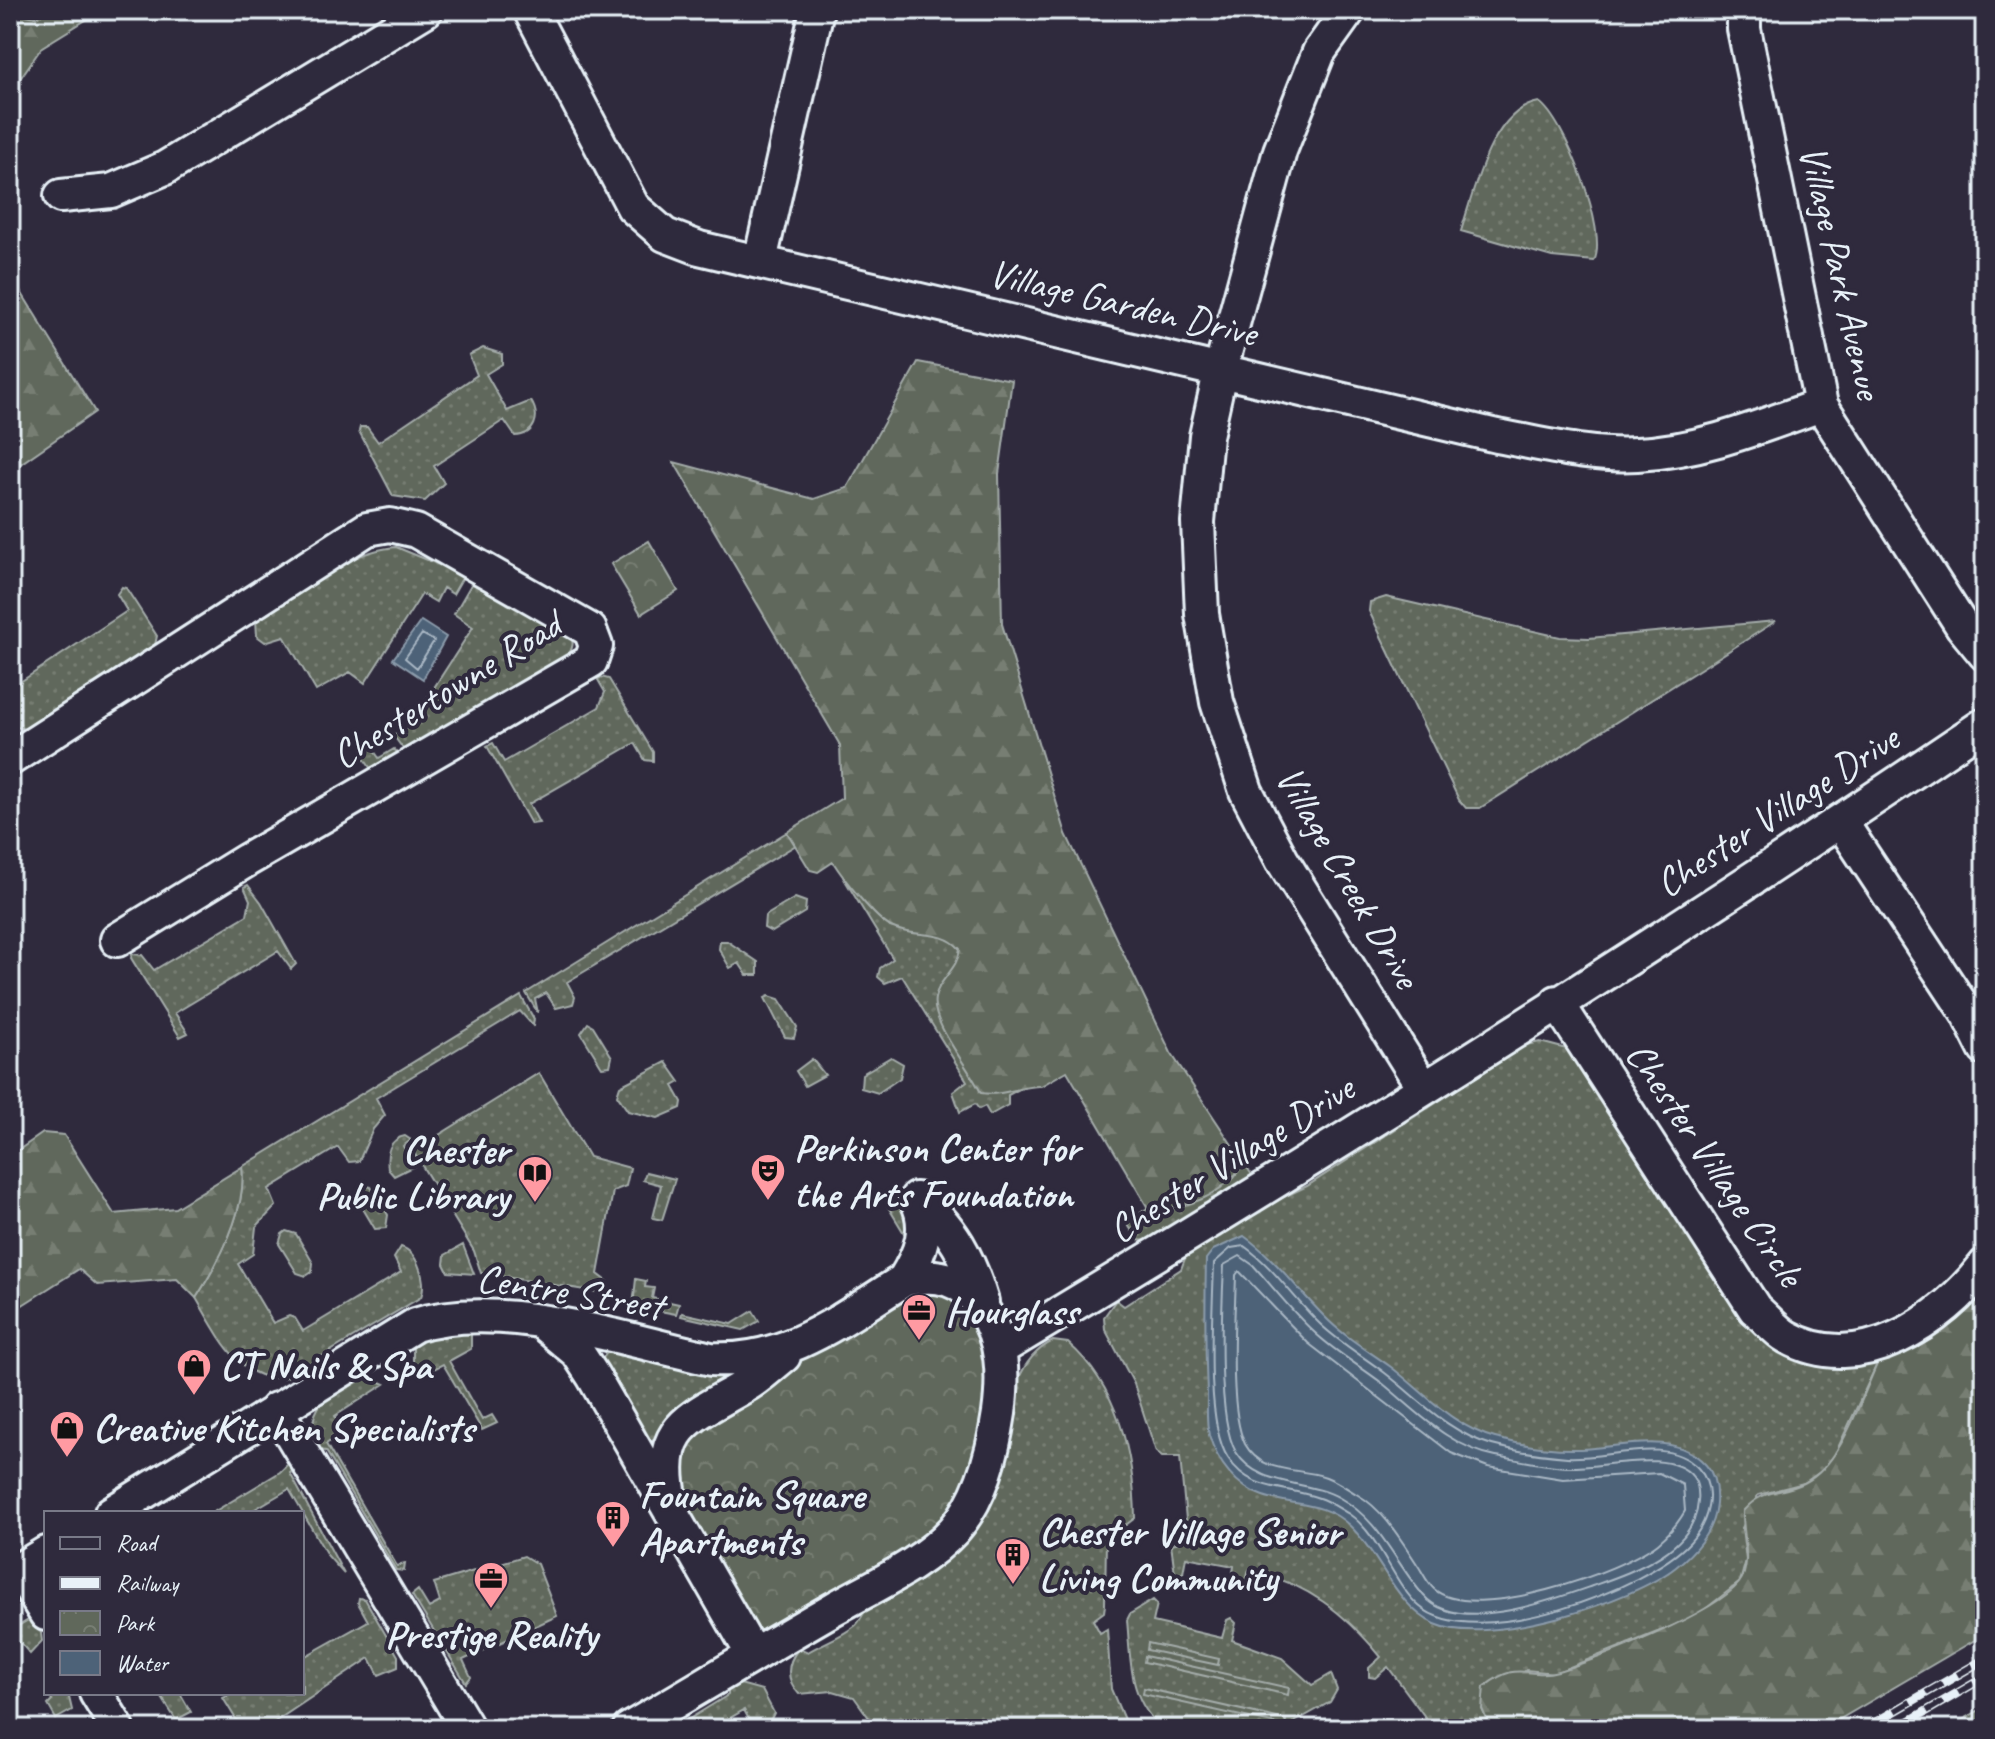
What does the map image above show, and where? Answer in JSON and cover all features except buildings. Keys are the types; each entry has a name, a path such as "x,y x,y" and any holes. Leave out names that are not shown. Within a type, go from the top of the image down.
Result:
{"street":[{"path":"61,196 111,191 165,168 426,10"},
{"name":"Village Garden Drive","path":"530,10 633,207 665,235 699,248 1221,368 1497,436 1586,452 1637,454 1701,445 1821,405"},
{"path":"760,261 817,10"},
{"name":"Village Creek Drive","path":"1349,10 1319,52 1280,151 1221,368 1206,436 1198,522 1202,614 1217,702 1246,791 1282,860 1423,1087"},
{"name":"Village Park Avenue","path":"1744,10 1744,29 1821,405 1962,626 1985,654"},
{"name":"Chestertowne Road","path":"10,759 367,529 390,525 416,531 590,630 596,646 591,661 247,860 117,940"},
{"name":"Chester Village Drive","path":"1000,1349 1146,1264 1841,822 1985,724"},
{"path":"1841,822 1967,1013 1985,1049"},
{"name":"Chester Village Circle","path":"1557,1002 1755,1309 1788,1337 1832,1350 1876,1347 1917,1327 1961,1296 1985,1265"},
{"path":"629,1729 905,1567 955,1528 972,1504 995,1437 1002,1373 1000,1349 971,1265 936,1212 916,1199 924,1228 915,1262 904,1280"},
{"path":"904,1280 923,1276 959,1282 984,1309"},
{"name":"Centre Street","path":"114,1511 276,1409 415,1325 429,1320 462,1315 540,1322 711,1359 745,1360 796,1346 904,1280"},
{"path":"540,1322 578,1353 753,1655"},
{"path":"676,1523 665,1459 669,1442 678,1428 691,1416 749,1384 796,1346"},
{"path":"276,1409 468,1729"},
{"path":"44,1554 14,1573 44,1611"},
{"path":"97,1695 118,1729"}],"green space":[{"path":"50,10 102,10 42,47 10,93 10,12 36,17"},
{"path":"1539,102 1561,130 1582,178 1595,227 1597,247 1594,261 1552,257 1461,231 1479,175 1497,136 1508,120 1522,108"},
{"path":"10,274 95,412 10,471"},
{"path":"483,348 502,354 502,364 486,374 507,411 531,401 536,419 531,429 515,436 504,420 434,466 444,483 425,501 393,496 359,431 360,427 367,427 378,442 477,375 469,355"},
{"path":"918,362 1012,380 999,474 1002,624 1066,834 1171,1053 1244,1163 1214,1193 1189,1204 1148,1208 1067,1071 1041,1086 981,1093 944,1032 935,1008 937,991 956,963 960,949 945,938 900,931 884,923 833,862 818,872 810,870 787,832 842,798 840,745 674,462 814,499 847,488"},
{"path":"649,541 678,591 641,614 611,564"},
{"path":"396,547 464,575 453,594 443,588 436,602 422,594 365,683 350,672 316,691 284,636 265,642 257,636 256,619 306,586 359,556"},
{"path":"473,581 569,633 573,642 571,651 567,657 404,750 393,735 408,728 473,627 454,614"},
{"path":"122,587 126,588 157,636 155,645 26,729 16,727 10,716 10,683 17,684 127,611 117,594"},
{"path":"1386,597 1560,637 1589,638 1776,621 1480,808 1466,808 1459,800 1369,611 1370,602"},
{"path":"601,677 609,679 653,752 653,761 645,760 635,743 529,804 539,823 531,824 487,746 493,743 504,762 599,707 605,692 598,680"},
{"path":"372,748 379,758 394,749 398,753 371,769 361,754"},
{"path":"787,832 796,845 567,982 575,997 573,1004 556,1008 546,993 535,999 538,1013 526,993"},
{"path":"843,877 890,927 949,937 960,949 958,964 939,987 981,1092 1023,1087 1008,1095 1008,1105 990,1115 985,1106 979,1109 975,1104 960,1112 953,1092 967,1081 902,976 885,983 878,977 880,968 893,959"},
{"path":"248,885 296,964 291,969 278,951 175,1013 188,1033 180,1037 131,958 132,954 142,955 154,970 247,915 250,900 244,887"},
{"path":"795,898 806,902 805,912 772,932 764,928 765,916"},
{"path":"720,941 727,941 758,962 758,975 747,975 739,963 730,968 719,949"},
{"path":"521,996 534,1019 533,1026 520,1011 376,1098 385,1115 373,1129 359,1161 349,1162 338,1147 269,1189 276,1206 256,1227 253,1254 238,1264 273,1323 289,1316 295,1318 303,1331 401,1272 394,1258 401,1247 412,1255 420,1268 423,1284 421,1297 287,1377 270,1378 243,1365 221,1340 196,1298 222,1252 236,1218 242,1167"},
{"path":"765,998 779,999 797,1027 794,1038 785,1037"},
{"path":"588,1023 612,1057 610,1066 602,1067 581,1033"},
{"path":"1540,1042 1570,1050 1583,1065 1744,1321 1773,1344 1805,1360 1841,1367 1878,1362 1830,1465 1804,1483 1758,1495 1742,1528 1746,1560 1740,1582 1695,1617 1555,1673 1526,1670 1482,1709 1491,1729 1434,1729 1388,1667 1375,1678 1369,1677 1369,1668 1381,1657 1353,1626 1306,1591 1249,1570 1244,1588 1237,1591 1231,1586 1234,1566 1186,1557 1183,1573 1175,1574 1171,1544 1188,1540 1180,1457 1162,1457 1156,1452 1134,1384 1105,1329 1104,1317 1116,1300 1124,1306 1181,1269 1186,1256 1244,1216 1307,1186 1526,1045"},
{"path":"891,1057 903,1064 900,1078 878,1093 861,1088 862,1074"},
{"path":"812,1059 825,1075 805,1086 796,1071"},
{"path":"666,1062 680,1082 673,1086 682,1102 681,1108 658,1118 628,1111 617,1095 620,1086"},
{"name":"Chester Public Library","path":"539,1073 589,1157 630,1168 626,1186 613,1191 598,1274 607,1281 604,1293 481,1273 474,1251 413,1151"},
{"path":"43,1133 64,1135 114,1214 175,1208 242,1167 236,1218 214,1268 196,1298 177,1279 97,1285 79,1269 10,1313 10,1156"},
{"path":"405,1136 411,1140 403,1146 414,1166 394,1176 388,1169 388,1153 395,1140"},
{"path":"1244,1163 1252,1175 1214,1206 1181,1227 1150,1240 1138,1240 1128,1225 1131,1218 1148,1208 1171,1210 1232,1180"},
{"path":"646,1172 675,1179 662,1220 653,1218 661,1185 643,1180"},
{"path":"361,1185 371,1187 388,1215 386,1228 375,1229 356,1197"},
{"path":"890,1201 901,1202 908,1213 910,1243 887,1205"},
{"path":"286,1231 296,1234 313,1263 312,1272 306,1276 297,1273 279,1244"},
{"path":"463,1245 474,1274 448,1272 444,1264 445,1255"},
{"path":"636,1279 646,1281 645,1287 654,1288 652,1298 679,1304 676,1314 633,1306"},
{"path":"905,1280 958,1283 1002,1373 955,1528 753,1654 676,1523 678,1428"},
{"path":"1985,1291 1985,1634 1823,1729 1491,1729 1482,1709 1484,1687 1496,1678 1515,1672 1558,1671 1600,1657 1682,1621 1726,1595 1739,1583 1745,1567 1743,1511 1758,1498 1795,1487 1817,1474 1839,1447 1878,1362 1936,1334 1963,1314"},
{"path":"753,1311 759,1321 743,1330 681,1316 682,1313 732,1324"},
{"path":"471,1332 471,1349 449,1361 482,1420 492,1415 497,1423 482,1430 443,1364 422,1375 413,1370 413,1347 426,1335"},
{"path":"1053,1341 1068,1343 1085,1360 1111,1401 1127,1446 1135,1518 1106,1540 1104,1612 1093,1620 1100,1633 1107,1629 1111,1689 1128,1729 877,1729 854,1697 833,1691 799,1694 791,1683 789,1671 799,1648 808,1652 851,1629 870,1606 941,1562 977,1526 988,1504 1020,1375 1034,1355"},
{"path":"611,1348 721,1373 725,1379 653,1455 599,1362"},
{"path":"365,1375 385,1384 335,1416 342,1433 326,1444 397,1566 405,1564 404,1571 396,1570 326,1451 319,1450 314,1437 313,1425 322,1402 341,1385"},
{"path":"290,1462 297,1467 290,1473 344,1574 327,1555 289,1489 251,1511 215,1511 280,1472"},
{"path":"524,1556 537,1564 557,1616 463,1660 471,1677 466,1683 412,1595 418,1590 429,1608 440,1602 434,1583"},
{"path":"359,1598 365,1599 398,1656 398,1667 379,1675 370,1658 264,1729 242,1729 223,1698 230,1695 304,1695 304,1657 368,1621 358,1603"},
{"path":"1153,1600 1157,1604 1153,1622 1222,1638 1227,1620 1231,1618 1236,1623 1232,1640 1282,1658 1312,1685 1331,1674 1337,1690 1330,1702 1282,1729 1163,1729 1143,1706 1137,1693 1127,1620 1130,1614"},
{"path":"30,1619 41,1633 42,1641 30,1654 19,1641 10,1645 10,1631"},
{"path":"1148,1643 1219,1659 1218,1665 1147,1650"},
{"path":"1145,1656 1289,1688 1288,1695 1144,1662"},
{"path":"740,1684 762,1690 774,1713 770,1721 775,1729 750,1729 753,1727 744,1710 711,1729 673,1729 728,1695 728,1689"},
{"path":"1144,1688 1286,1720 1285,1726 1143,1694"},
{"path":"49,1695 68,1695 72,1710 56,1719 48,1705 52,1701"},
{"path":"160,1695 181,1695 191,1712 176,1720"},
{"path":"1985,1707 1985,1729 1947,1729"},
{"path":"1355,1718 1373,1729 1330,1729"}],"water":[{"path":"421,621 446,637 423,679 393,659"},
{"path":"1244,1236 1276,1264 1339,1330 1465,1426 1495,1438 1553,1448 1642,1443 1677,1447 1692,1453 1709,1469 1716,1488 1715,1514 1703,1539 1676,1567 1655,1580 1627,1594 1559,1617 1489,1630 1459,1630 1435,1624 1421,1616 1399,1593 1349,1525 1319,1508 1263,1496 1245,1487 1229,1473 1213,1445 1207,1420 1206,1259 1213,1250"}],"railway":[{"path":"1864,1729 1985,1659"},
{"path":"1896,1729 1985,1677"}],"place":[{"name":"Perkinson Center for the Arts Foundation","path":"768,1202"},
{"name":"Chester Public Library","path":"535,1204"},
{"name":"Hourglass","path":"919,1342"},
{"name":"CT Nails & Spa","path":"194,1397"},
{"name":"Creative Kitchen Specialists","path":"67,1459"},
{"name":"Fountain Square Apartments","path":"613,1549"},
{"name":"Chester Village Senior Living Community","path":"1013,1586"},
{"name":"Prestige Reality","path":"491,1610"}]}
